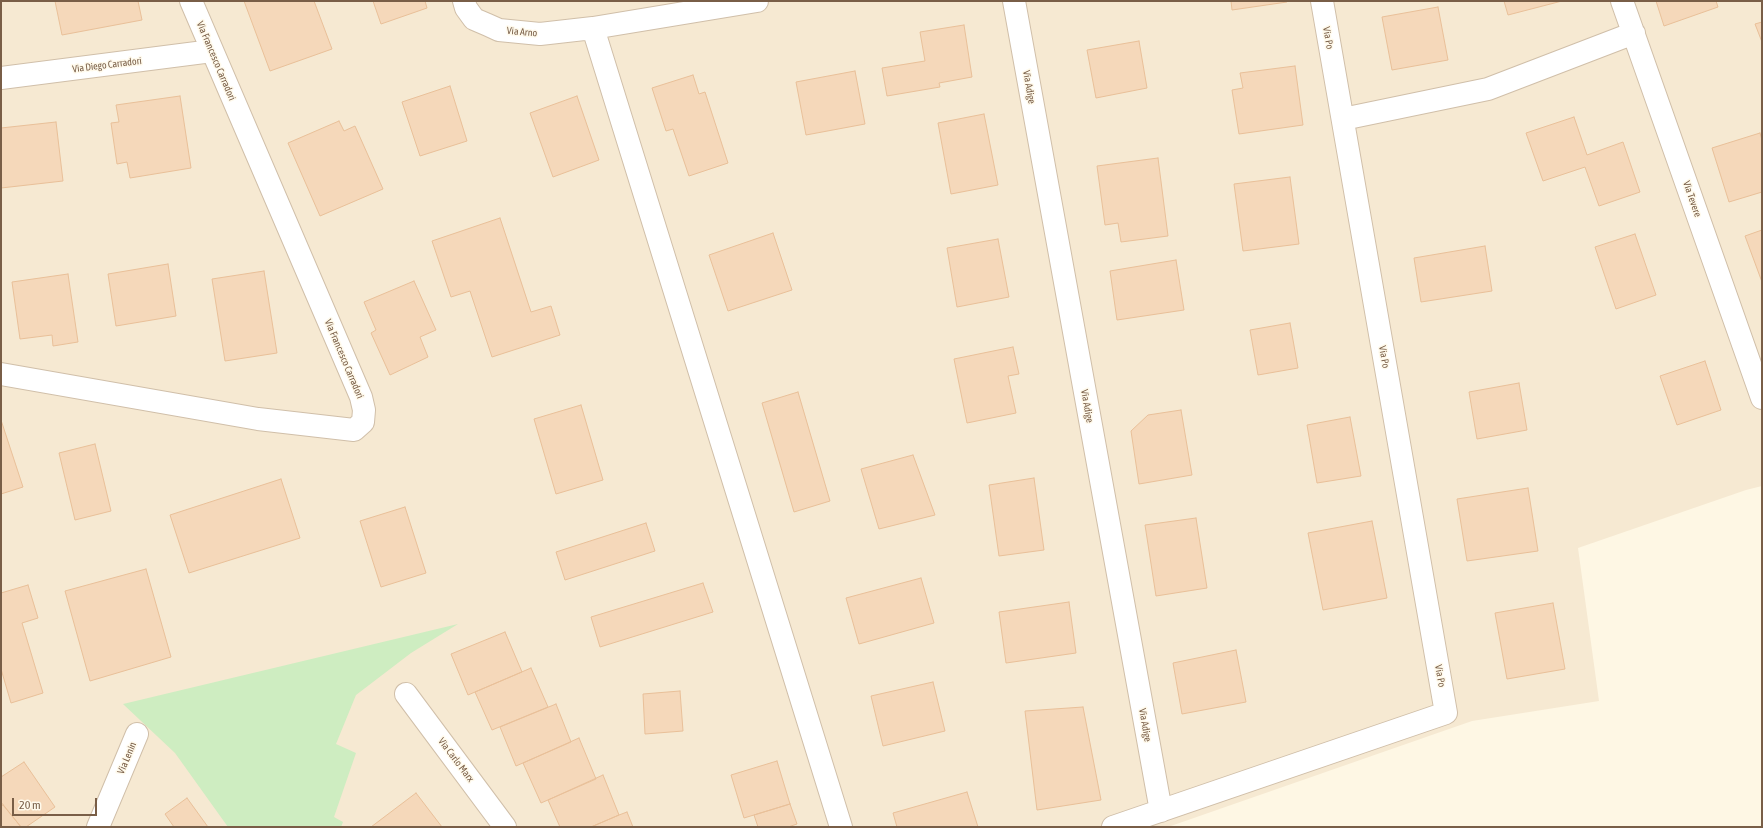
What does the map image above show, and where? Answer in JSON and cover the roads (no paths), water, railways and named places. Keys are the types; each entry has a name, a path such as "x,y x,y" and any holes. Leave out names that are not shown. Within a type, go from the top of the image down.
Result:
{"street":[{"name":"Via Francesco Carradori","path":"1,374 258,419 354,430 363,422 364,410 360,397 191,1"},
{"name":"Via Arno","path":"464,1 466,8 474,19 499,30 540,34 593,28 725,4 757,1"},
{"name":"Via Adige","path":"1014,1 1161,811"},
{"name":"Via Po","path":"1161,811 1446,713 1322,1"},
{"name":"Via Tevere","path":"1622,1 1762,398"},
{"path":"593,28 841,827"},
{"path":"1343,119 1488,89 1634,33"},
{"name":"Via Diego Carradori","path":"1,78 212,51"},
{"name":"Via Carlo Marx","path":"406,694 505,827"},
{"name":"Via Lenin","path":"98,827 137,734"},
{"path":"1113,827 1161,811"}]}
